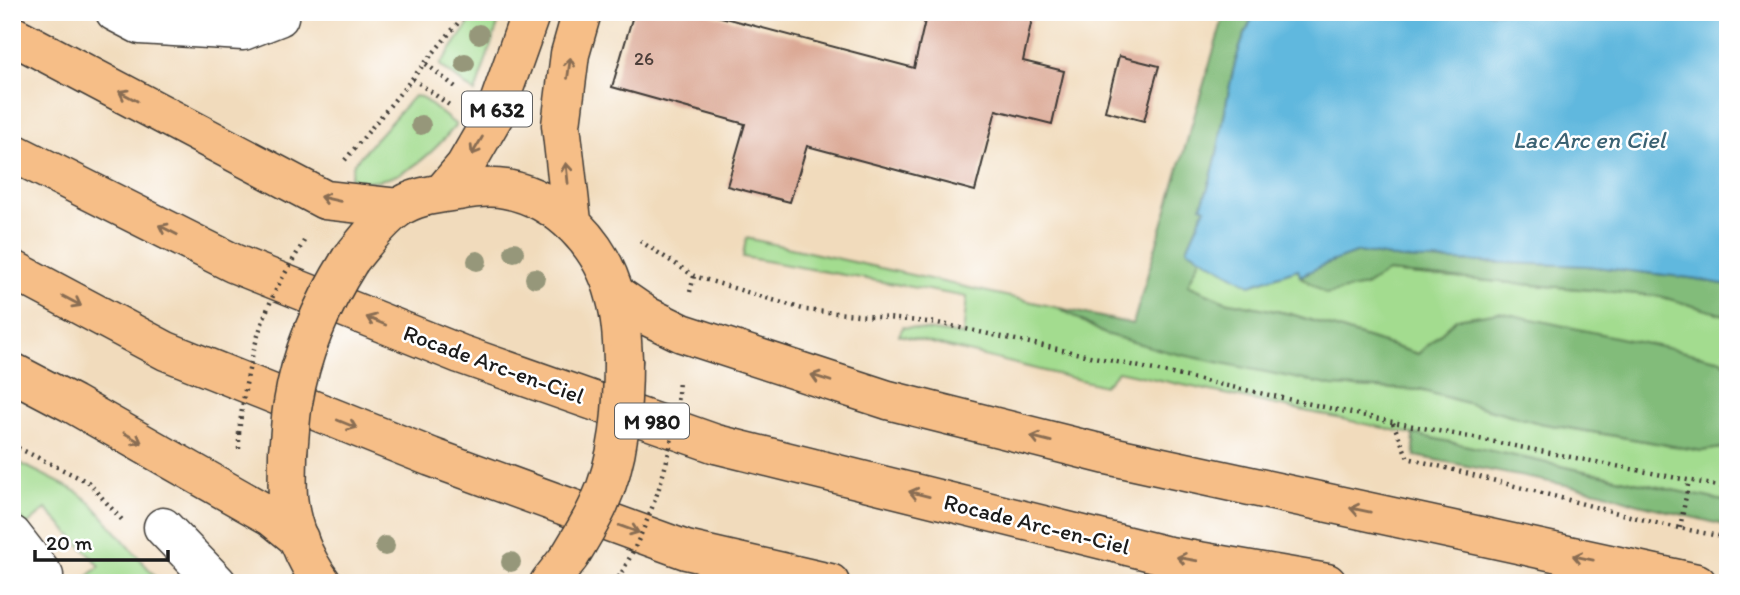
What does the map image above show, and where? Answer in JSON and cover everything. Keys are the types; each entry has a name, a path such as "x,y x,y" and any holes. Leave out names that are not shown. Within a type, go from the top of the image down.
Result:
{"main road":[{"name":"M 632","path":"572,221 561,125 570,54 582,12"},
{"name":"M 632","path":"442,193 465,166 495,114 530,13"},
{"path":"12,35 326,200 398,208"},
{"name":"Rocade Arc-en-Ciel","path":"12,152 233,263 460,354 716,444 1164,555 1327,583"},
{"path":"323,583 312,569 299,539 288,499 288,452 293,401 322,309 350,260 398,208 423,197 478,187 507,189 537,201 572,221 605,267 615,294 622,328 623,408 613,461 600,502 559,569"},
{"path":"12,269 166,351 431,457 686,550 830,583"},
{"path":"615,294 648,316 682,333 888,400 1107,455 1697,583"},
{"path":"12,372 74,404 272,517 299,539"}],"lane":[{"path":"115,12 140,25 243,31 279,17 280,12"},
{"path":"163,527 217,583"},
{"path":"12,535 44,576 37,583"}],"path":[{"path":"342,166 467,12"},
{"path":"426,64 462,92"},
{"path":"413,79 453,108"},
{"path":"639,240 694,276 806,310 938,323 1393,422 1728,488"},
{"path":"615,583 646,526 667,465 677,416 679,380"},
{"path":"1393,422 1408,458 1728,538"},
{"path":"12,445 88,482 124,522"},
{"path":"1680,528 1689,480"}],"green space":[{"path":"477,12 502,12 475,93 440,65"},
{"path":"1225,12 1256,12 1236,58 1216,157 1201,206 1205,208 1187,249 1201,257 1188,285 1225,301 1291,314 1418,354 1456,319 1499,312 1722,360 1728,370 1728,447 1702,451 1539,423 1420,390 1333,386 1168,352 1105,334 1059,308 1133,324"},
{"path":"414,96 421,97 456,125 435,149 397,175 367,181 350,179 354,163"},
{"path":"746,238 1059,308 1105,334 1333,386 1420,390 1539,423 1702,451 1728,447 1728,502 1118,371 1104,386 899,335 903,327 963,335 967,297 743,257"},
{"path":"1358,252 1402,259 1587,266 1690,278 1728,285 1728,316 1659,296 1387,272 1365,286 1326,294 1300,276"},
{"path":"1201,257 1250,285 1298,269 1365,286 1387,272 1659,296 1728,316 1728,370 1722,360 1456,319 1418,354 1291,314 1225,301 1187,285"},
{"path":"1413,434 1728,502 1728,526 1602,492 1415,456"},
{"path":"12,459 76,491 91,503 161,583 80,583 100,566 46,509 26,526 12,511"}],"water":[{"name":"Lac Arc en Ciel","path":"1256,12 1728,12 1728,285 1587,266 1402,259 1358,252 1300,276 1298,269 1250,285 1187,249 1205,208 1201,206 1216,158 1236,58"}],"building":[{"path":"634,12 702,12 914,68 927,12 1006,12 1032,19 1023,61 1064,71 1052,124 996,110 975,191 807,146 790,202 727,186 745,124 612,87"},
{"path":"1119,56 1159,66 1144,121 1105,111"}]}
